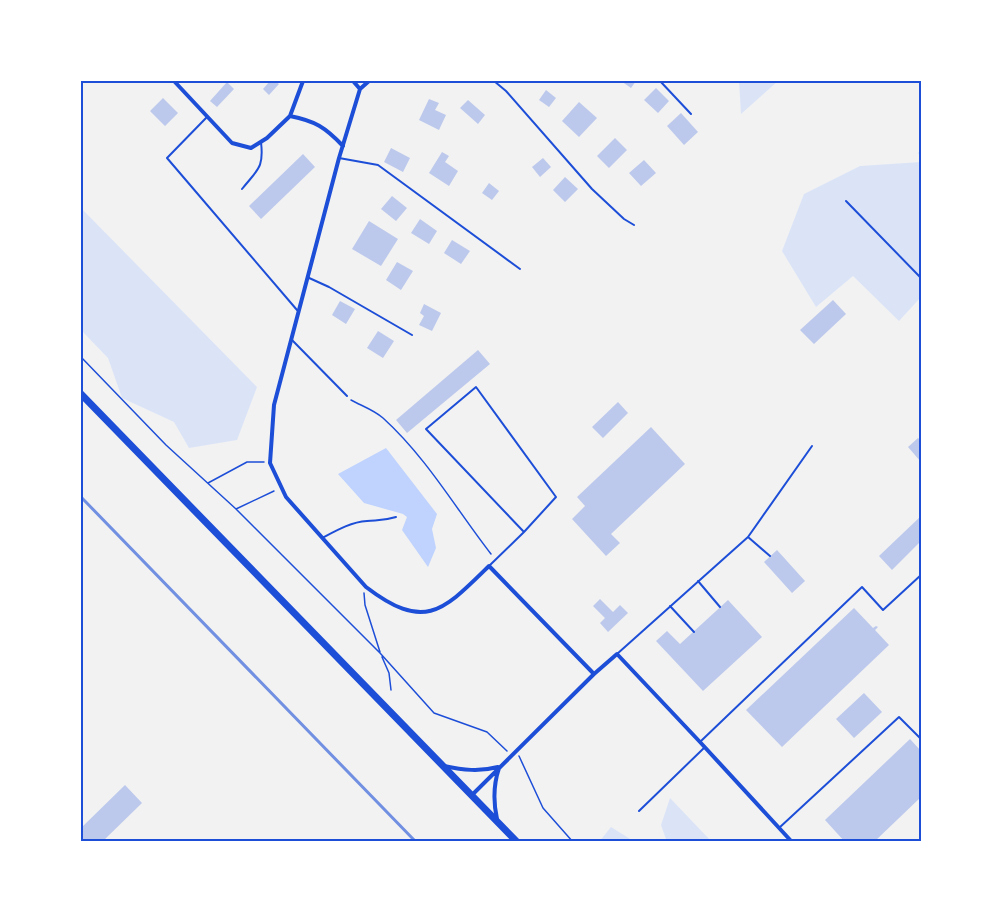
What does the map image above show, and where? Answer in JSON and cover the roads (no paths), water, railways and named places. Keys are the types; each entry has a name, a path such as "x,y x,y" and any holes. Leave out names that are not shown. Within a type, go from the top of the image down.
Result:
{"highway":[{"path":"81,394 517,842"}],"street":[{"path":"174,81 232,143 251,148 290,116 303,81"},
{"path":"353,81 360,89"},
{"path":"369,81 360,89 339,158 273,405 270,463 285,497 366,587 381,598 412,611 428,612 445,607 489,566 594,674"},
{"path":"290,116 314,122 328,131 343,146"},
{"path":"472,795 511,754 617,654 792,842"},
{"path":"444,766 483,771 499,767"},
{"path":"498,822 493,785 499,767"}],"lane":[{"path":"494,81 506,91 592,189 624,219 634,225"},
{"path":"660,81 691,114"},
{"path":"207,117 167,158 298,311"},
{"path":"242,189 261,164 263,158 261,142"},
{"path":"339,158 378,165 519,269"},
{"path":"846,201 921,278"},
{"path":"307,277 329,287 412,335"},
{"path":"291,338 347,396"},
{"path":"489,566 524,532 556,497 476,387 426,429 524,532"},
{"path":"617,654 748,537 813,446"},
{"path":"322,538 349,524 368,520 382,521 396,517"},
{"path":"748,537 770,556"},
{"path":"700,742 862,587 883,610 921,575"},
{"path":"698,581 720,608"},
{"path":"670,606 694,632"},
{"path":"778,828 899,717 921,739"},
{"path":"639,811 705,747"}],"water":[{"path":"386,448 437,514 432,529 436,548 428,567 402,530 407,517 364,503 338,474"}],"railway":[{"path":"81,497 416,842"}]}
